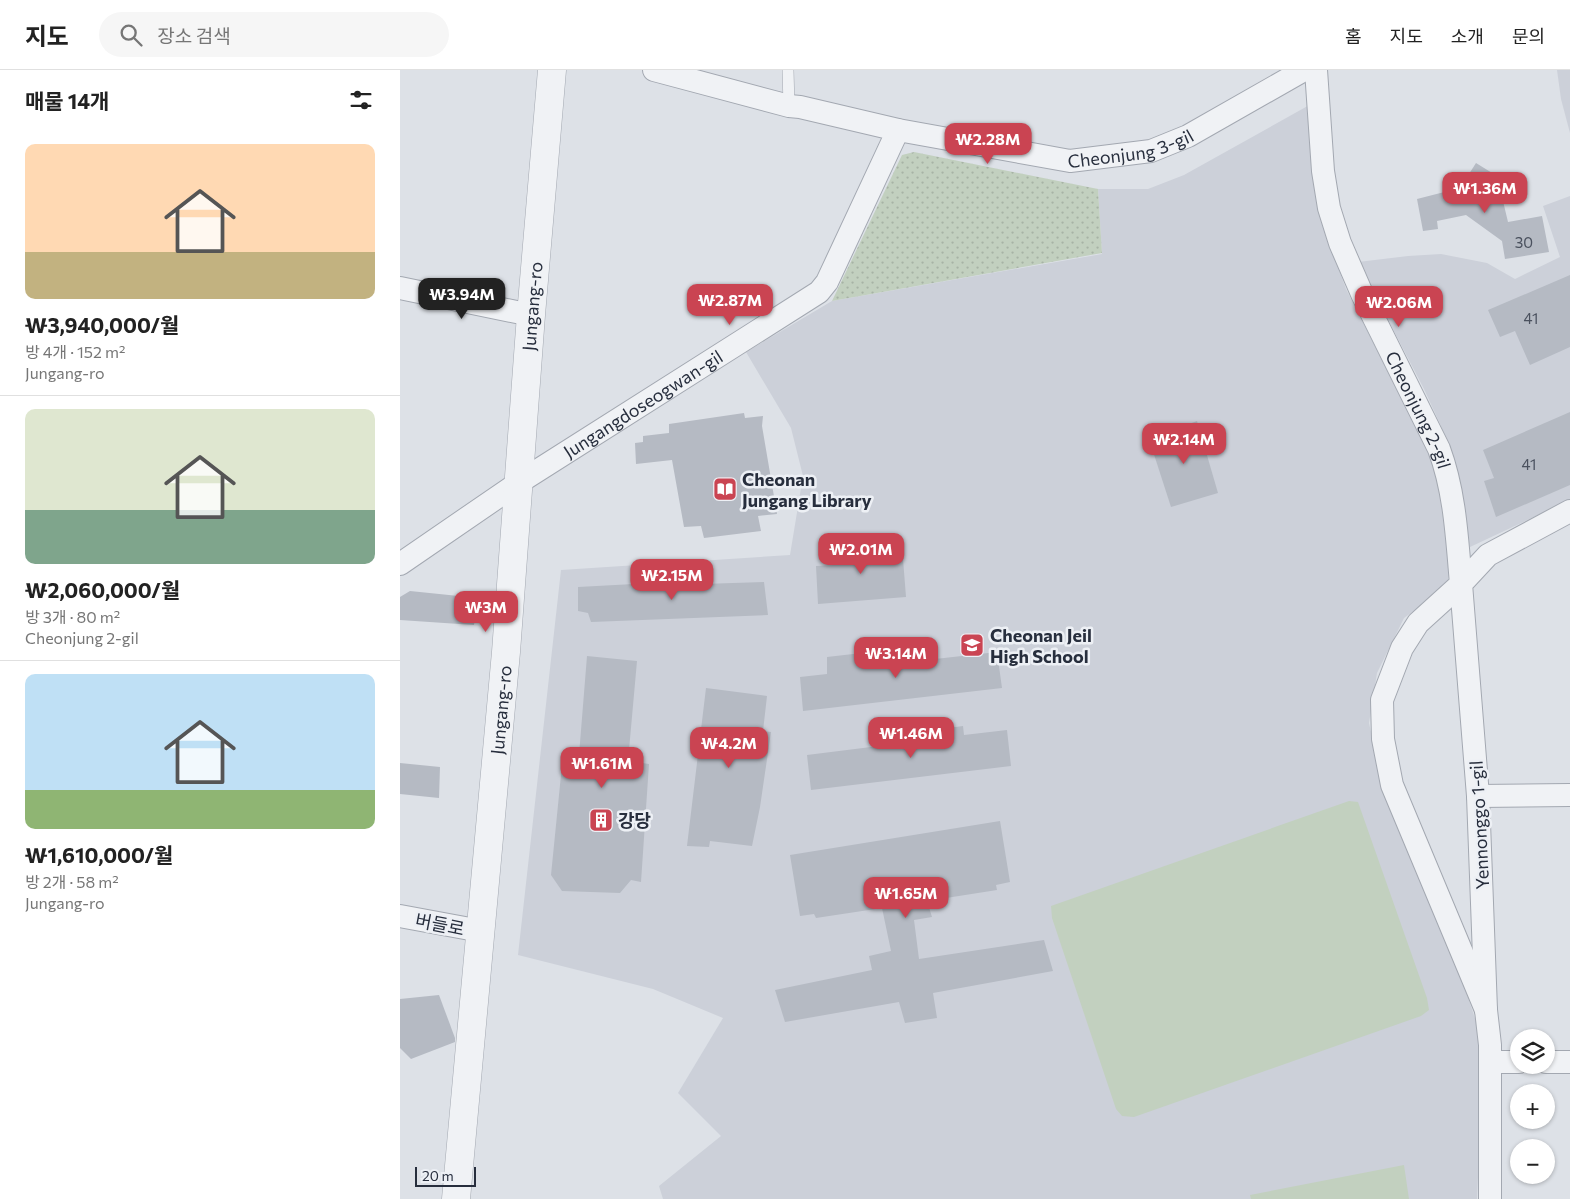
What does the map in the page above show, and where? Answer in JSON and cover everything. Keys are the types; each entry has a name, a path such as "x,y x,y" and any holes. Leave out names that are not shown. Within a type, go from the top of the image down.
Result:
{"street":[{"name":"Jungang-ro","path":"456,1199 506,652 531,315 552,70"},
{"name":"Cheonjung 3-gil","path":"654,70 705,76 789,106 898,130 1070,161 1151,151 1188,136 1304,70"},
{"name":"Cheonjung 2-gil","path":"1316,70 1323,171 1329,208 1340,242 1363,296 1446,466 1454,504 1462,584"},
{"name":"Jungangdoseogwan-gil","path":"400,564 518,483 819,292 827,282 898,130"},
{"path":"400,288 531,315"},
{"path":"1486,1010 1392,785 1383,739 1382,700 1402,648 1418,623 1462,584 1488,555 1570,511"},
{"name":"Yennonggo 1-gil","path":"1462,584 1478,796 1486,1010 1490,1045 1490,1199"},
{"path":"1478,796 1570,795"},
{"name":"버들로","path":"400,916 481,931"},
{"path":"1490,1062 1510,1062"},
{"path":"1555,1062 1570,1062"}],"lane":[{"path":"788,70 789,106"}],"shaded area":[{"path":"1557,70 1570,70 1570,133 1561,99"},
{"name":"Cheonan Jeil High School","path":"1313,103 1327,237 1346,289 1437,469 1450,531 1448,585 1404,618 1377,673 1369,723 1382,781 1466,991 1484,1046 1477,1199 663,1199 659,1186 721,1136 678,1093 723,1018 653,989 518,955 561,570 790,555 803,476 791,428 746,352 832,301 1102,254 1098,189 1148,189 1184,175"},
{"path":"1570,196 1570,500 1470,547 1441,426 1424,389 1358,262 1441,254 1487,263 1515,279 1560,257 1543,206"}],"green space":[{"path":"914,152 1098,189 1102,253 832,301 902,155"},
{"path":"1349,801 1358,802 1427,998 1429,1010 1421,1016 1134,1117 1122,1116 1116,1109 1052,918 1051,906"},
{"path":"1404,1165 1409,1199 1251,1199 1250,1195"}],"building":[{"path":"1476,163 1497,176 1508,222 1542,216 1549,252 1505,259 1502,241 1466,215 1437,221 1438,229 1423,231 1417,199 1460,188"},
{"path":"1570,275 1570,347 1530,365 1515,331 1500,337 1488,310"},
{"path":"1570,412 1570,485 1496,517 1484,481 1494,478 1483,450"},
{"name":"Cheonan Jungang Library","path":"744,413 745,418 763,416 762,426 777,514 758,516 761,531 704,538 701,526 684,527 672,460 636,464 635,443 643,442 643,436 669,433 669,424"},
{"path":"1197,421 1218,493 1171,507 1149,439"},
{"path":"891,543 893,559 903,559 906,597 818,604 816,566 834,565 831,548"},
{"path":"671,582 671,585 764,582 768,615 591,622 588,613 578,611 578,587"},
{"path":"410,591 478,598 474,625 400,620 400,597"},
{"path":"897,649 900,663 997,652 1002,688 803,711 800,677 827,674 827,657"},
{"name":"강당","path":"587,656 637,661 628,761 649,764 641,882 631,880 620,893 562,891 551,875 563,755 579,755"},
{"path":"706,688 767,696 763,731 771,732 752,846 710,841 709,847 687,846"},
{"path":"963,726 964,735 1007,730 1011,766 811,790 807,755 935,739 934,730"},
{"path":"400,763 440,767 439,798 400,794"},
{"path":"1000,821 1010,882 996,885 997,890 927,901 932,917 914,920 919,959 1044,940 1053,971 933,993 937,1018 905,1023 899,1002 785,1022 775,990 872,970 869,956 891,951 882,908 816,918 814,914 800,916 790,855"},
{"path":"439,995 455,1042 411,1059 400,1048 400,999"}],"place":[{"name":"Cheonan Jungang Library","path":"725,489"},
{"name":"Cheonan Jeil High School","path":"972,645"},
{"name":"강당","path":"601,820"}]}
